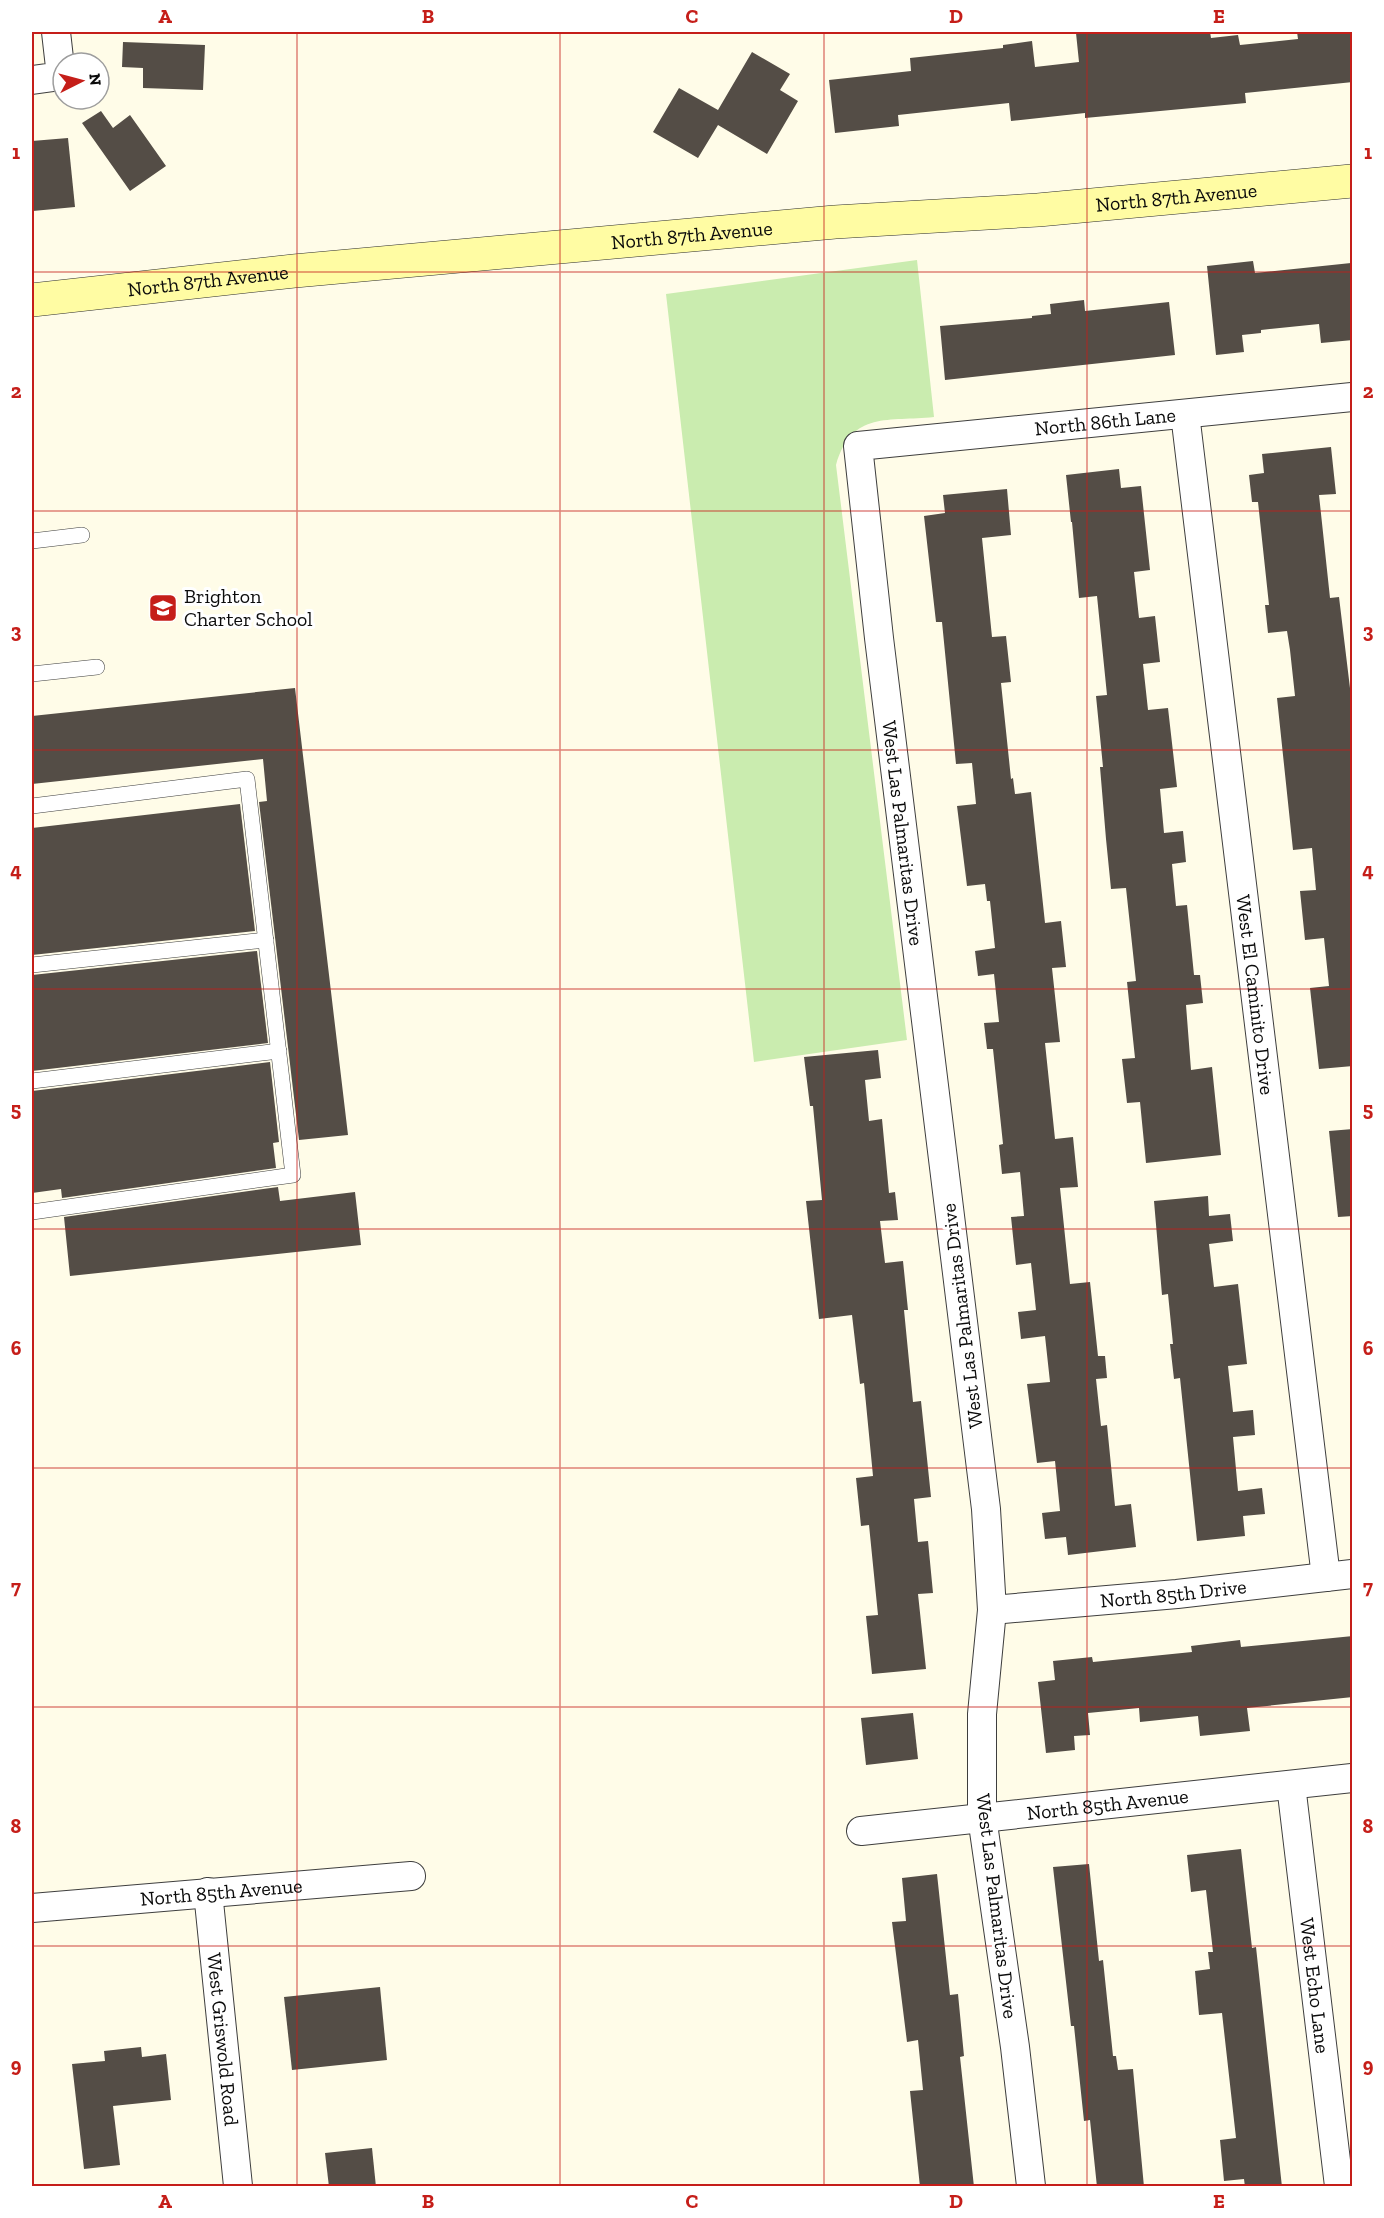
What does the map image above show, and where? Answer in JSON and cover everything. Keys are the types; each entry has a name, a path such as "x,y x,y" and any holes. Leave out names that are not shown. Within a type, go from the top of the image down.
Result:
{"street":[{"path":"32,80 61,76 56,32"},
{"name":"North 87th Avenue","path":"32,300 294,271 776,227 1038,210 1353,181"},
{"name":"North 86th Lane","path":"858,446 1353,397"},
{"name":"West El Caminito Drive","path":"1185,414 1339,1575"},
{"name":"West Las Palmaritas Drive","path":"858,446 879,639 984,1497 992,1610 982,1714 982,1817 1015,2047 1031,2187"},
{"name":"North 85th Drive","path":"992,1610 1177,1594 1339,1575"},
{"name":"North 85th Avenue","path":"861,1831 1353,1778"},
{"name":"West Echo Lane","path":"1292,1785 1339,2187"},
{"name":"North 85th Avenue","path":"32,1908 411,1876"},
{"name":"West Griswold Road","path":"208,1892 238,2187"}],"lane":[{"path":"32,541 82,535"},
{"path":"32,674 97,667"},
{"path":"32,806 248,779 293,1175 32,1212"},
{"path":"32,965 266,940"},
{"path":"32,1081 279,1051"}],"green space":[{"path":"917,260 934,417 887,420 862,427 843,447 836,465 907,1040 754,1062 666,294"}],"building":[{"path":"1210,32 1211,38 1238,35 1240,45 1298,39 1297,32 1353,32 1353,82 1245,93 1246,103 1085,118 1085,113 1011,121 1009,103 898,115 899,126 835,133 829,80 911,71 910,58 1003,48 1003,45 1032,41 1035,67 1079,62 1076,33"},
{"path":"123,42 205,45 203,90 143,88 143,68 122,67"},
{"path":"752,52 790,74 780,90 798,101 767,154 718,125 698,158 653,132 679,88 718,110"},
{"path":"101,111 113,128 130,115 166,166 130,191 82,123"},
{"path":"68,138 75,207 33,211 32,141"},
{"path":"1253,261 1255,273 1351,263 1353,340 1321,343 1319,324 1261,330 1261,333 1242,335 1244,352 1216,355 1207,266"},
{"path":"1084,300 1085,311 1169,302 1175,355 945,380 940,326 1032,318 1032,316 1051,314 1050,304"},
{"path":"1331,447 1336,494 1319,495 1330,598 1339,597 1353,713 1353,1066 1319,1069 1310,988 1329,986 1324,938 1305,940 1300,891 1316,890 1312,848 1293,850 1277,698 1295,696 1290,650 1287,631 1268,633 1265,605 1269,605 1258,502 1252,502 1249,475 1264,473 1262,454"},
{"path":"1119,469 1121,488 1141,486 1150,570 1134,572 1139,618 1155,616 1160,662 1143,664 1148,710 1168,708 1177,787 1160,789 1164,833 1183,831 1186,862 1172,864 1176,906 1187,905 1194,975 1200,975 1203,1003 1186,1005 1191,1070 1212,1067 1221,1155 1146,1163 1140,1102 1127,1103 1122,1059 1135,1058 1127,982 1136,981 1126,888 1111,889 1096,696 1107,695 1097,596 1079,598 1066,475"},
{"path":"1007,489 1011,535 982,538 992,637 1006,636 1011,682 1001,683 1011,779 1013,778 1015,794 1031,792 1045,923 1061,921 1066,967 1052,968 1060,1042 1045,1043 1055,1139 1073,1137 1078,1187 1060,1188 1070,1284 1090,1282 1098,1356 1105,1356 1107,1378 1096,1379 1101,1426 1107,1425 1115,1506 1131,1504 1136,1547 1068,1555 1066,1537 1045,1539 1042,1513 1060,1511 1055,1461 1037,1463 1027,1384 1050,1382 1045,1336 1021,1339 1018,1312 1036,1310 1031,1263 1016,1265 1011,1217 1024,1216 1020,1172 1002,1174 999,1145 1003,1144 993,1049 987,1049 984,1023 999,1022 994,974 978,976 975,951 995,948 990,901 987,901 985,884 967,886 957,806 976,804 972,763 956,764 942,622 936,622 924,516 945,513 943,495"},
{"path":"295,688 348,1135 299,1140 259,802 267,801 263,759 32,784 32,716"},
{"path":"240,804 255,931 32,955 32,828"},
{"path":"257,951 268,1043 32,1071 32,975"},
{"path":"878,1050 881,1078 865,1080 869,1121 882,1119 889,1193 895,1192 898,1220 880,1221 885,1263 903,1261 908,1310 904,1310 913,1402 921,1401 931,1497 914,1499 918,1542 928,1541 933,1593 918,1594 926,1669 872,1674 866,1616 878,1615 869,1525 861,1526 856,1478 873,1476 864,1383 860,1384 852,1315 819,1319 806,1201 822,1200 813,1106 810,1106 804,1057"},
{"path":"270,1062 279,1142 273,1143 276,1168 62,1198 61,1189 32,1193 32,1091"},
{"path":"1353,1129 1353,1216 1338,1217 1329,1131"},
{"path":"278,1187 280,1201 355,1192 361,1245 70,1276 64,1217"},
{"path":"1208,1196 1209,1216 1230,1214 1233,1241 1209,1244 1214,1287 1238,1284 1247,1364 1228,1366 1233,1412 1253,1410 1255,1435 1233,1437 1238,1491 1262,1488 1265,1514 1243,1516 1245,1536 1197,1541 1180,1378 1174,1379 1168,1294 1162,1295 1154,1201"},
{"path":"1353,1636 1353,1697 1247,1708 1250,1731 1200,1736 1198,1716 1140,1722 1139,1708 1088,1713 1090,1735 1074,1736 1075,1750 1046,1753 1038,1682 1055,1680 1053,1661 1092,1657 1093,1662 1192,1652 1191,1646 1240,1640 1241,1647"},
{"path":"913,1713 918,1759 866,1765 861,1718"},
{"path":"1241,1849 1252,1948 1256,1947 1282,2187 1245,2187 1244,2179 1224,2181 1220,2140 1236,2138 1222,2013 1199,2015 1195,1971 1210,1969 1208,1952 1213,1952 1206,1890 1191,1892 1187,1855"},
{"path":"1089,1864 1099,1961 1103,1960 1113,2056 1116,2056 1118,2070 1133,2069 1144,2187 1097,2187 1090,2120 1084,2121 1053,1867"},
{"path":"937,1874 950,1995 958,1994 964,2056 960,2057 974,2187 920,2187 910,2091 923,2090 918,2040 907,2042 892,1922 906,1921 902,1878"},
{"path":"380,1987 387,2060 292,2070 284,1997"},
{"path":"141,2047 142,2057 166,2054 171,2100 113,2106 120,2165 84,2169 72,2064 105,2061 104,2051"},
{"path":"372,2148 376,2187 329,2187 325,2153"}],"place":[{"name":"Brighton Charter School","path":"163,608"}]}
